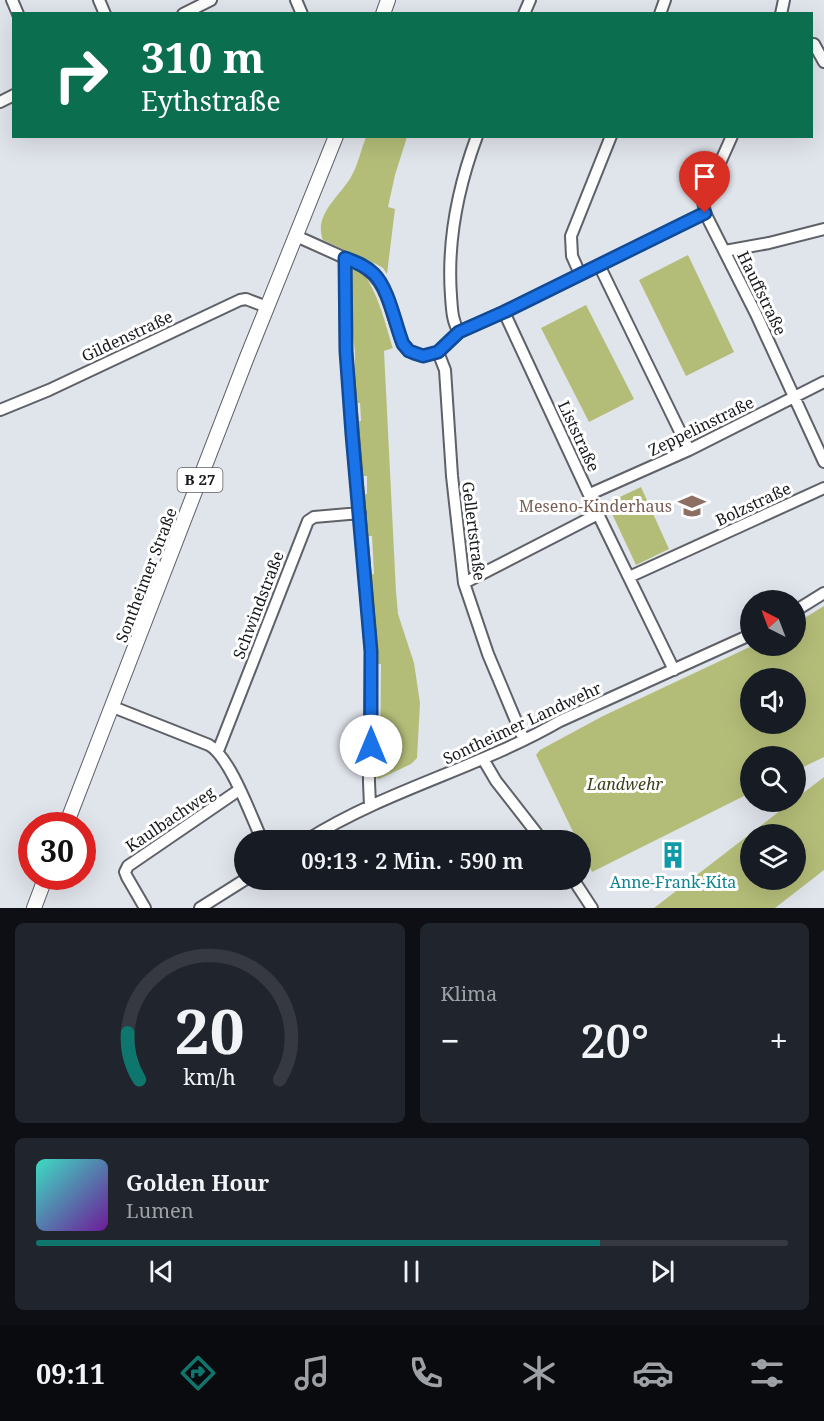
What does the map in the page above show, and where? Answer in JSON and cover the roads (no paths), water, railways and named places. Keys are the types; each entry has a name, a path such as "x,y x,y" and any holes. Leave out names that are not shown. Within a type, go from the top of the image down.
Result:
{"main road":[{"name":"Sontheimer Straße","path":"71,812 267,307 335,138"},
{"path":"34,908 41,890"}],"street":[{"path":"186,8 211,0"},
{"path":"824,38 813,45 824,62"},
{"path":"459,332 452,314 449,252 463,177 476,138"},
{"path":"580,274 572,256 571,236 610,138"},
{"path":"296,236 362,265 379,279 406,348 423,356 438,352 459,332 705,213 703,201 731,138"},
{"name":"Hauffstraße","path":"705,213 824,462"},
{"path":"725,251 824,229"},
{"path":"345,258 346,351 371,651 370,806"},
{"path":"599,265 689,450"},
{"name":"Gildenstraße","path":"0,410 48,390 240,300 246,299 267,307"},
{"name":"Liststraße","path":"504,312 674,670"},
{"name":"Gellertstraße","path":"438,352 445,370 452,476 464,583 488,654 524,740"},
{"name":"Zeppelinstraße","path":"590,494 689,450 824,382"},
{"name":"Bolzstraße","path":"629,577 824,488"},
{"name":"Schwindstraße","path":"218,751 308,521 314,517 360,513"},
{"path":"464,583 598,514"},
{"path":"806,604 824,593"},
{"name":"Sontheimer Landwehr","path":"324,830 370,806 483,759 560,721 740,640"},
{"path":"113,707 209,745 218,751 257,830"},
{"path":"483,759 495,781 534,830"},
{"name":"Kaulbachweg","path":"145,908 126,877 125,872 128,866 238,790"},
{"path":"200,908 234,887"},
{"path":"580,890 592,908"}],"place":[{"name":"Meseno-Kinderhaus","path":"692,506"},
{"name":"Anne-Frank-Kita","path":"673,855"}],"park label":[{"name":"Landwehr","path":"625,784"}]}
